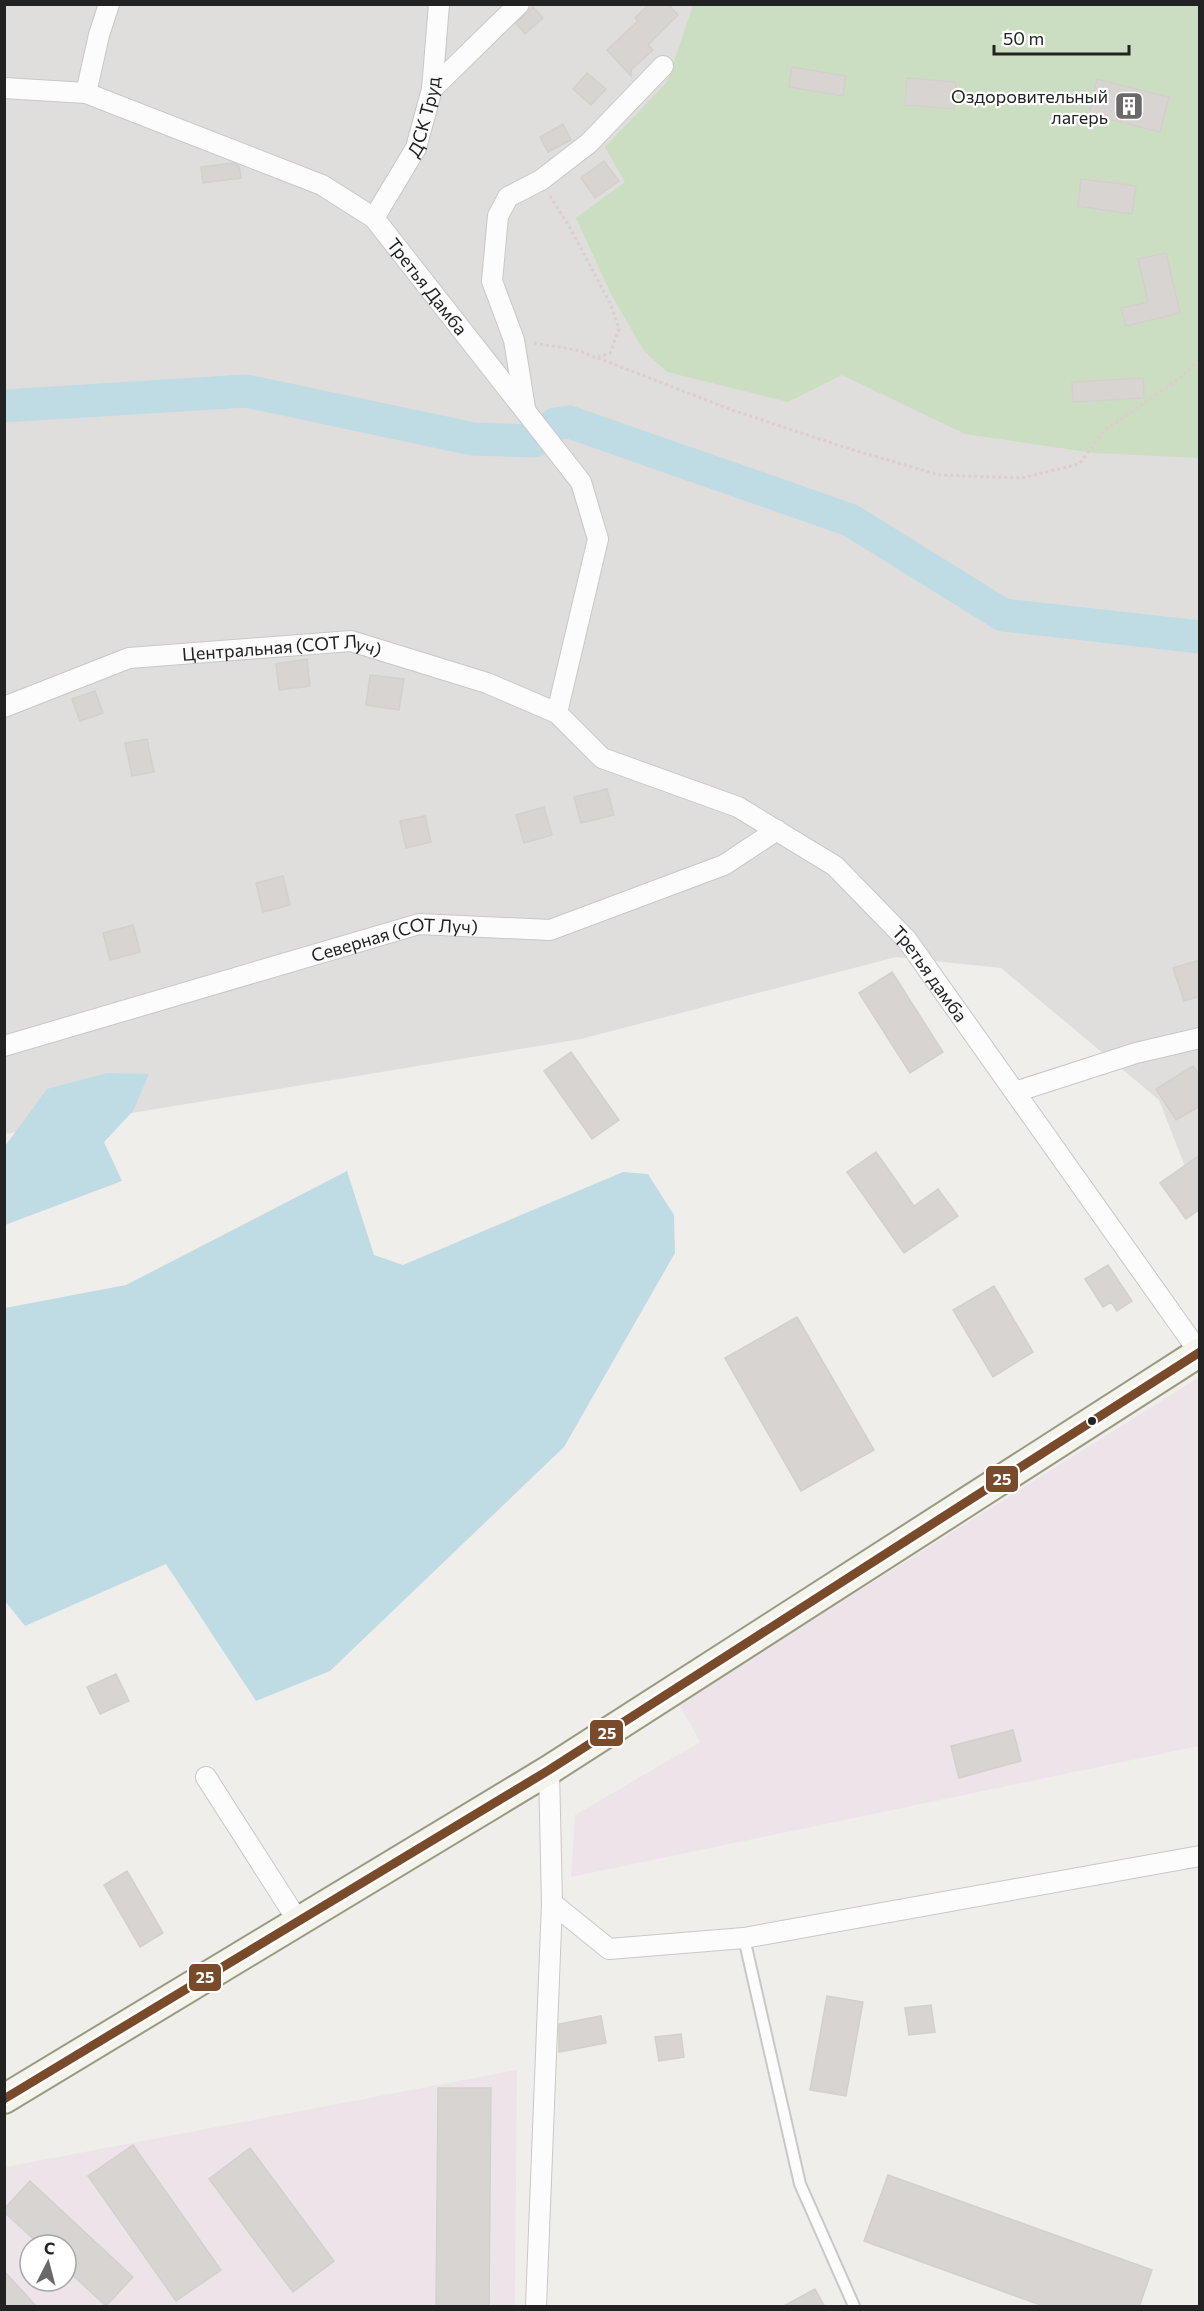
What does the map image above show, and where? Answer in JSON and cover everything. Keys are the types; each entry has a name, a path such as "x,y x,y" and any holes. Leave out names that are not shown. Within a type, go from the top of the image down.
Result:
{"main road":[{"path":"4,2099 549,1770 1199,1352"}],"street":[{"path":"86,93 99,35 109,4"},
{"name":"ДСК Труд","path":"374,218 416,148 432,89 439,4"},
{"path":"432,89 519,4"},
{"path":"525,409 514,340 492,281 498,216 508,197 541,180 589,143 663,66"},
{"name":"Третья Дамба","path":"4,88 86,93 322,186 374,218 581,482 598,539 557,712"},
{"name":"Центральная (СОТ Луч)","path":"4,707 129,658 351,642 487,683 557,712"},
{"name":"Третья дамба","path":"557,712 602,758 738,807 835,866 907,940 1199,1352"},
{"name":"Северная (СОТ Луч)","path":"4,1046 419,924 550,930 724,865 777,830"},
{"path":"1015,1092 1136,1053 1200,1038"},
{"path":"536,2307 552,1903 549,1770"},
{"path":"206,1777 298,1921"},
{"path":"552,1903 609,1949 744,1938 1200,1856"}],"lane":[{"path":"744,1938 800,2184 854,2307"}],"path":[{"path":"541,180 611,304 619,329 610,353 596,358"},
{"path":"514,340 577,350 732,410 850,449 940,475 1022,478 1079,464 1104,431 1180,378 1200,360"}],"shaded area":[{"path":"5,5 1199,5 1199,1202 1159,1100 1001,968 896,957 581,1039 5,1134"},
{"path":"1199,1377 1199,1746 571,1877 575,1815 700,1742 679,1704"},
{"path":"517,2070 515,2306 5,2306 5,2167"}],"green space":[{"path":"693,5 1199,5 1199,458 1094,453 965,434 842,375 788,402 667,372 644,351 611,294 576,218 625,182 605,147 667,82"}],"water":[{"path":"107,1073 149,1074 133,1111 104,1142 122,1181 5,1225 5,1146 47,1089"},
{"path":"347,1171 374,1255 403,1265 623,1172 648,1174 674,1215 675,1253 564,1447 330,1671 256,1701 166,1564 25,1626 5,1601 5,1308 126,1285"}],"building":[{"path":"649,4 668,4 678,15 648,45 653,50 631,70 631,76 607,50 638,21 635,18"},
{"path":"533,7 543,18 525,34 516,23"},
{"path":"792,67 846,76 843,96 789,87"},
{"path":"587,73 606,89 591,105 573,89"},
{"name":"Оздоровительный лагерь","path":"907,78 956,82 954,109 905,105"},
{"name":"Оздоровительный лагерь","path":"1097,79 1169,97 1160,132 1089,114"},
{"path":"563,124 571,140 548,152 540,137"},
{"path":"604,161 619,181 595,198 581,178"},
{"path":"234,163 239,166 241,178 203,183 201,167"},
{"name":"Оздоровительный лагерь","path":"1081,179 1136,186 1132,214 1078,206"},
{"path":"1166,253 1180,313 1126,326 1121,308 1148,302 1138,259"},
{"path":"1143,378 1144,398 1073,402 1072,382"},
{"path":"307,659 310,686 279,690 276,664"},
{"path":"370,675 404,679 399,710 366,705"},
{"path":"95,691 103,713 80,721 72,699"},
{"path":"147,739 154,772 132,776 125,743"},
{"path":"607,789 614,815 581,823 574,797"},
{"path":"544,807 552,835 524,843 516,815"},
{"path":"425,816 431,842 406,848 400,821"},
{"path":"283,876 290,905 263,912 256,883"},
{"path":"133,925 140,952 110,960 103,933"},
{"path":"1200,960 1200,996 1184,1001 1173,968"},
{"path":"892,972 943,1052 910,1073 859,993"},
{"path":"571,1052 619,1120 592,1139 544,1071"},
{"path":"1193,1066 1200,1076 1200,1106 1176,1120 1156,1089"},
{"path":"876,1152 914,1206 938,1189 958,1216 904,1253 847,1172"},
{"path":"1200,1155 1200,1209 1186,1219 1160,1183"},
{"path":"1108,1265 1132,1301 1117,1311 1111,1302 1103,1307 1085,1279"},
{"path":"994,1286 1033,1352 993,1377 953,1310"},
{"path":"797,1317 874,1450 801,1491 725,1358"},
{"path":"116,1674 129,1701 100,1714 87,1687"},
{"path":"1013,1730 1021,1761 959,1778 951,1746"},
{"path":"127,1871 163,1933 140,1947 104,1885"},
{"path":"827,1996 863,2002 846,2096 810,2090"},
{"path":"931,2005 935,2032 909,2035 905,2008"},
{"path":"601,2016 606,2043 559,2052 559,2024"},
{"path":"681,2034 684,2057 659,2061 655,2037"},
{"path":"438,2088 491,2088 489,2307 436,2307"},
{"path":"133,2145 221,2270 176,2301 88,2176"},
{"path":"250,2148 334,2261 293,2292 209,2179"},
{"path":"888,2175 1152,2270 1139,2307 1046,2307 864,2241"},
{"path":"30,2181 133,2277 106,2306 78,2280 78,2233 27,2233 4,2212 4,2209"},
{"path":"4,2271 18,2286 18,2293 24,2293 37,2307 4,2307"},
{"path":"815,2289 825,2307 782,2307"}],"waterway":[{"path":"4,406 246,391 473,439 534,441"},
{"path":"555,424 569,422 850,520 1003,615 1200,637"}],"transit line":[{"name":"25","path":"4,2099 549,1770 1200,1352"}],"place":[{"name":"Оздоровительный лагерь","path":"1129,106"}]}
